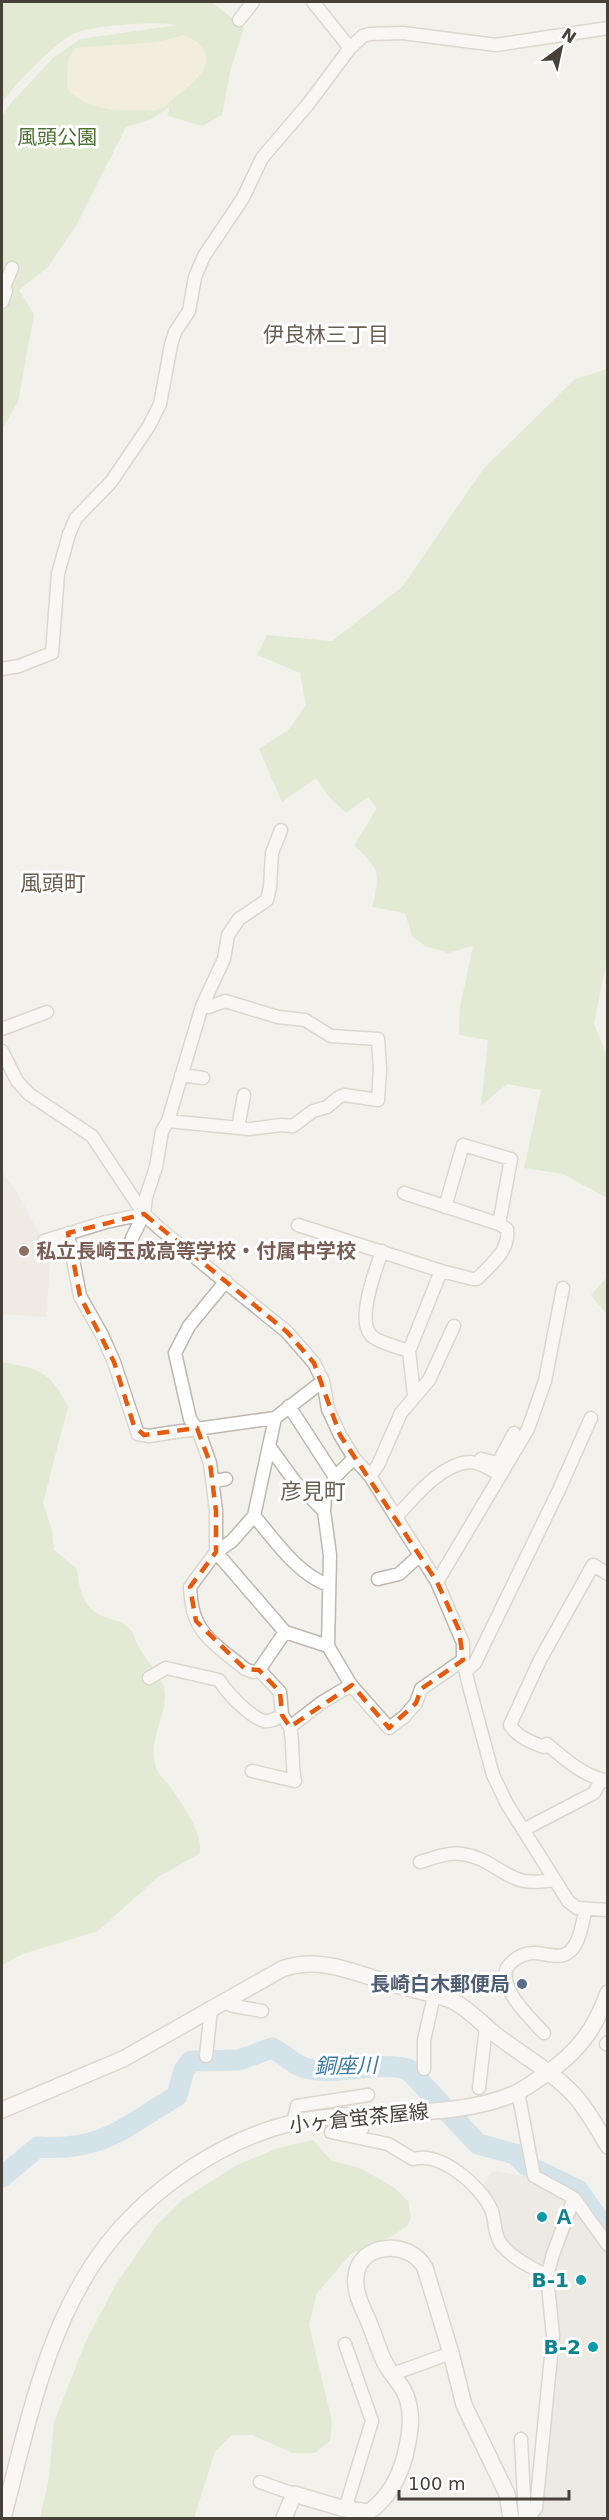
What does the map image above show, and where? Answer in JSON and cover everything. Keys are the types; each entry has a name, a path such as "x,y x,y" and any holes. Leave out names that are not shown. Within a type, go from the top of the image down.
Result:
{"street":[{"path":"239,20 253,2"},
{"path":"313,2 350,48"},
{"path":"2,669 19,666 52,653 58,574 69,534 76,518 111,482 149,426 160,404 171,345 175,332 189,311 195,277 204,256 243,198 262,158 309,103 350,48 363,36 369,34 403,33 496,45 606,25"},
{"path":"2,302 6,291 4,287 12,268"},
{"path":"132,1252 130,1246 144,1214 162,1131 168,1121 202,1005 224,959 228,935 239,919 267,900 272,853 281,830"},
{"path":"168,1121 238,1128 293,1126 313,1111 327,1107 344,1095 378,1100 380,1069 378,1039 331,1036 305,1020 278,1017 225,1001 209,1007 202,1005"},
{"path":"2,1029 47,1012"},
{"path":"2,1051 17,1081 29,1094 92,1137 144,1214 296,1341 314,1363 323,1381 328,1409 354,1458 370,1476 437,1582 459,1630 463,1643 464,1665 494,1774 507,1804 568,1901 577,1908 608,1910"},
{"path":"182,1075 203,1078"},
{"path":"238,1128 244,1095"},
{"path":"445,1207 463,1145 511,1159 500,1224"},
{"path":"298,1225 441,1271 477,1279 501,1254 508,1240 507,1229 500,1224 404,1193"},
{"path":"44,1241 106,1221 144,1214"},
{"path":"69,1233 80,1296 110,1353 138,1434 149,1436 274,1418 323,1381"},
{"path":"382,1251 367,1297 367,1328 372,1337 409,1351"},
{"path":"414,1395 409,1351 441,1271"},
{"path":"226,1281 189,1326 175,1353 190,1419 220,1480 216,1511 216,1552 285,1632 328,1646"},
{"path":"437,1582 528,1429 545,1381 563,1288"},
{"path":"370,1476 378,1465 401,1413 429,1380 453,1326"},
{"path":"289,1406 335,1477"},
{"path":"274,1418 254,1516 232,1541 216,1552 190,1587 196,1621 207,1635 245,1669 253,1672 259,1670 285,1632"},
{"path":"354,1458 335,1477 325,1497 324,1511 330,1555 328,1646 351,1685 389,1728 405,1716 416,1703 421,1689 464,1665 475,1664 591,1418"},
{"path":"396,1517 433,1479 460,1465 480,1459 498,1463 514,1433"},
{"path":"269,1446 295,1482 324,1511"},
{"path":"471,1462 501,1475"},
{"path":"254,1516 297,1565 319,1582 328,1585"},
{"path":"378,1579 399,1574 420,1555"},
{"path":"523,1830 594,1792 604,1781 573,1766 547,1744 544,1748 524,1738 514,1732 510,1725 540,1660 593,1565 608,1574"},
{"path":"149,1678 165,1668 219,1680 228,1695 263,1721 273,1721 282,1715"},
{"path":"252,1771 295,1781 291,1758 294,1746 290,1727 282,1715 280,1692 259,1670"},
{"path":"290,1727 321,1702 351,1685"},
{"path":"420,1862 451,1854 464,1854 486,1860 517,1879 534,1882 555,1880"},
{"path":"544,2033 518,2003 506,1981 505,1971 508,1965 522,1955 532,1953 558,1956 571,1951 586,1910"},
{"path":"2,2110 123,2060 282,1969 309,1964 337,1967 401,1988 452,2001 464,2008 548,2072 576,2097 608,2146"},
{"name":"小ヶ倉蛍茶屋線","path":"3,2518 41,2377 58,2330 92,2267 109,2242 134,2215 171,2182 204,2159 258,2135 293,2123 364,2114 461,2108 518,2092 568,2058 578,2048 600,2016 608,1993"},
{"path":"424,2069 424,2040 434,1996"},
{"path":"217,2005 262,2011"},
{"path":"206,2056 217,2005"},
{"path":"479,2088 486,2027"},
{"path":"518,2092 534,2170 574,2198 608,2245"},
{"path":"293,2123 297,2106 368,2095"},
{"path":"362,2129 331,2132 388,2144 413,2159 426,2157 460,2173 470,2180 492,2210 494,2228 500,2242 521,2262 547,2276"},
{"path":"526,2518 536,2508 553,2336 547,2276 574,2198"},
{"path":"260,2482 345,2509 369,2512 391,2492 402,2467 411,2431 410,2408 404,2392 385,2363 356,2289 357,2271 362,2262 381,2249 398,2248 420,2259 451,2353 464,2405 507,2494 511,2518"},
{"path":"345,2344 372,2421 345,2509"},
{"path":"393,2374 451,2353"},
{"path":"521,2439 526,2518"},
{"path":"284,2518 294,2494"}],"highlighted area":[{"path":"144,1214 287,1332 314,1363 340,1435 437,1582 459,1630 463,1660 421,1689 416,1703 389,1728 352,1685 290,1727 282,1715 280,1692 259,1670 245,1669 196,1621 190,1587 216,1552 216,1511 210,1463 197,1428 144,1435 134,1426 114,1362 80,1296 68,1233"}],"shaded area":[{"name":"私立長崎玉成高等学校・付属中学校","path":"2,1172 16,1190 42,1239 50,1262 46,1317 2,1314"},
{"path":"493,2171 530,2177 569,2200 545,2271 517,2254 504,2242 482,2186"},
{"path":"576,2204 607,2251 607,2518 534,2518 552,2281 556,2260"}],"green space":[{"name":"風頭公園","path":"2,2 212,2 244,28 231,68 222,115 202,126 168,116 169,107 152,119 126,127 77,224 48,267 19,290 34,314 18,402 2,429 2,116 9,105 53,58 80,39 177,25 154,23 123,25 92,29 71,35 34,66 2,103"},
{"path":"607,369 608,955 594,1024 607,1055 607,1198 563,1174 524,1168 541,1090 507,1084 481,1106 488,1040 459,1035 460,1007 473,946 448,953 425,946 412,936 405,913 372,907 377,886 376,872 369,860 354,845 377,808 368,797 346,813 330,798 316,778 282,802 259,749 289,729 306,705 300,673 257,655 267,635 332,641 402,587 484,468 575,379"},
{"path":"607,1277 607,1315 591,1295"},
{"path":"2,1362 26,1367 42,1374 55,1386 68,1407 43,1503 52,1530 54,1550 77,1569 81,1591 87,1604 98,1614 123,1623 131,1630 164,1687 164,1705 154,1746 156,1767 191,1819 199,1838 200,1847 199,1854 158,1877 98,1931 23,1954 2,1965"},
{"path":"313,2140 331,2160 362,2169 395,2188 408,2201 411,2218 407,2226 392,2236 351,2254 317,2293 309,2325 332,2421 330,2441 315,2453 293,2453 252,2435 232,2435 215,2452 194,2518 40,2518 49,2478 54,2422 86,2341 116,2284 156,2226 183,2199 237,2165 278,2148"}],"sand":[{"path":"185,35 197,42 203,49 206,57 205,65 195,81 157,110 101,108 83,101 67,89 68,59 76,48 157,42"}],"waterway":[{"name":"銅座川","path":"2,2177 38,2147 80,2145 97,2141 127,2127 177,2096 184,2070 191,2061 239,2060 272,2048 309,2069 334,2070 383,2066 408,2069 478,2144 515,2154 526,2165 578,2190 608,2233"}],"place":[{"name":"私立長崎玉成高等学校・付属中学校","path":"24,1251"},
{"name":"長崎白木郵便局","path":"522,1984"},
{"name":"Ａ","path":"542,2217"},
{"name":"B-1","path":"581,2280"},
{"name":"B-2","path":"593,2347"}],"district":[{"name":"伊良林三丁目","path":"326,335"},
{"name":"風頭町","path":"53,883"},
{"name":"彦見町","path":"313,1491"}]}
